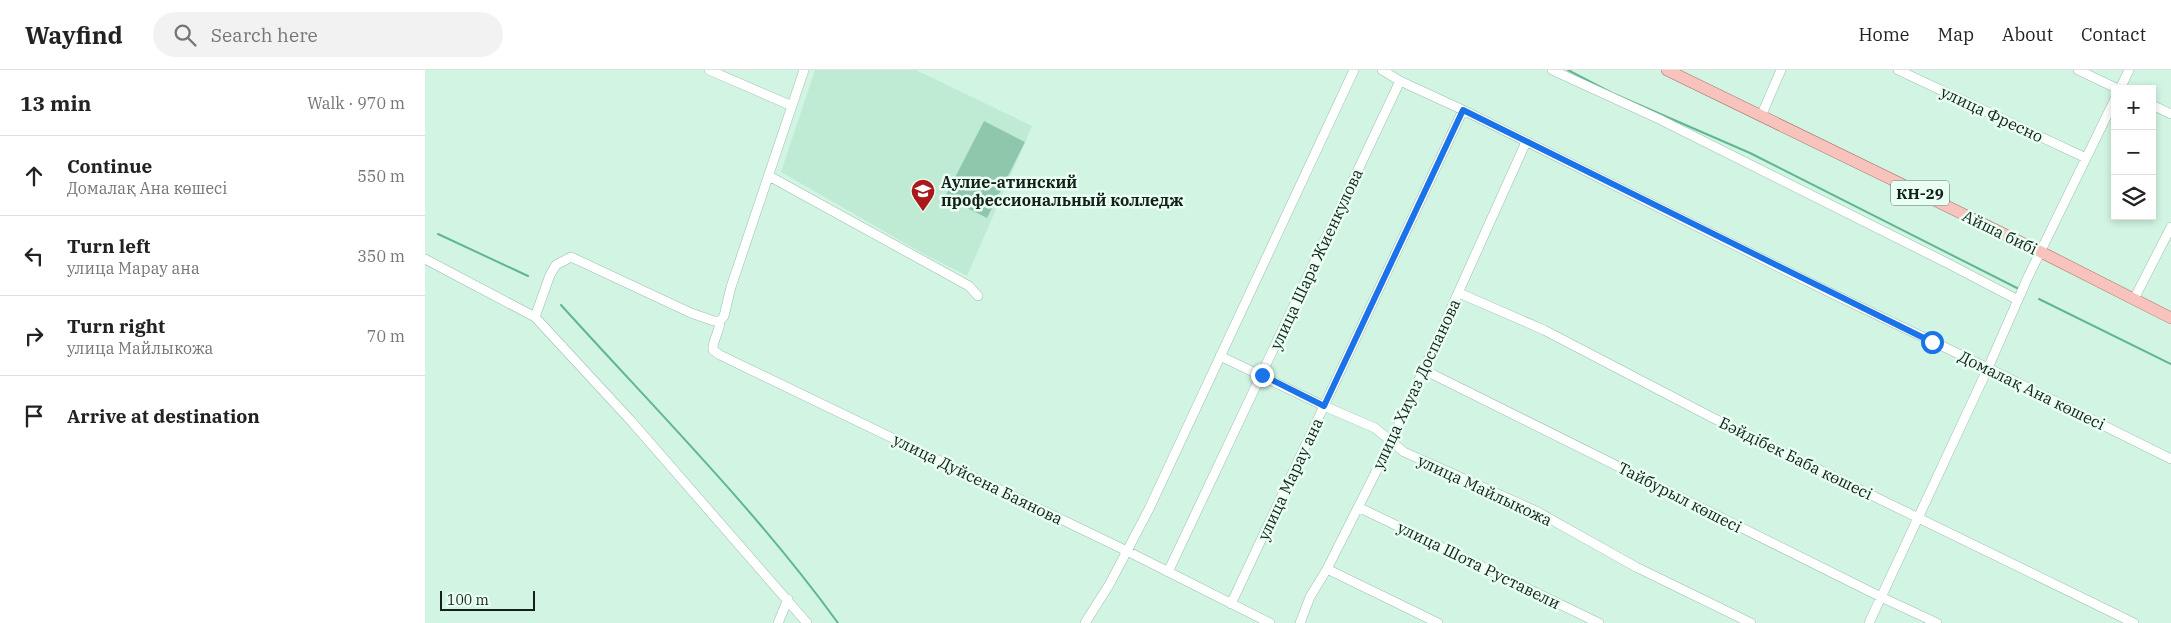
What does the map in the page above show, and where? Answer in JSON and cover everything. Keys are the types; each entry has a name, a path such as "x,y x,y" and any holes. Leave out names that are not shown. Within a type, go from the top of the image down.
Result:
{"main road":[{"name":"Айша бибі","path":"1667,70 2041,252 2171,318"}],"street":[{"path":"709,70 791,106"},
{"path":"535,317 556,265 571,257 691,313 713,321 720,321 724,316 731,287 804,70"},
{"path":"1085,623 1109,586 1149,509 1354,70"},
{"name":"Домалақ Ана көшесі","path":"1381,70 1848,302 1988,368 2171,459"},
{"path":"1552,70 1659,120 2018,298"},
{"path":"1761,116 1781,70"},
{"name":"улица Фресно","path":"1898,70 2086,158"},
{"path":"2078,70 2111,85"},
{"path":"2121,85 2129,70"},
{"name":"улица Шара Жиенкулова","path":"1168,572 1400,81"},
{"path":"1869,623 1988,368 2018,298 2111,107"},
{"path":"2156,107 2171,114"},
{"name":"улица Марау ана","path":"1231,604 1463,110"},
{"name":"улица Хиуаз Доспанова","path":"1300,623 1311,597 1391,442 1526,142"},
{"path":"769,176 969,286 978,296"},
{"path":"2134,299 2171,226"},
{"path":"425,259 535,317 632,422 807,623"},
{"name":"Бәйдібек Баба көшесі","path":"1459,293 1544,330 1713,418 2134,623"},
{"name":"улица Дуйсена Баянова","path":"720,321 720,331 713,346 713,350 720,354 1127,550 1270,623"},
{"name":"улица Майлыкожа","path":"1220,356 1324,406 1375,428 1404,452 1536,511 1636,567 1751,623"},
{"name":"Тайбурыл көшесі","path":"1424,370 1937,623"},
{"name":"улица Шота Руставели","path":"1358,507 1599,623"},
{"path":"1327,569 1438,623"},
{"path":"778,623 788,599"}],"shaded area":[{"name":"Аулие-атинский профессиональный колледж","path":"815,70 916,70 1032,126 967,276 922,253 781,172"},
{"path":"984,121 1025,142 987,218 945,197"}],"waterway":[{"path":"1568,70 1612,93 1750,153 2019,289"},
{"path":"438,234 528,276"},
{"path":"2039,299 2171,364"},
{"path":"561,305 739,500 838,623"}],"place":[{"name":"Аулие-атинский профессиональный колледж","path":"923,212"}],"route":[{"path":"1262,375 1324,406 1463,110 1831,294 1932,342"}]}
